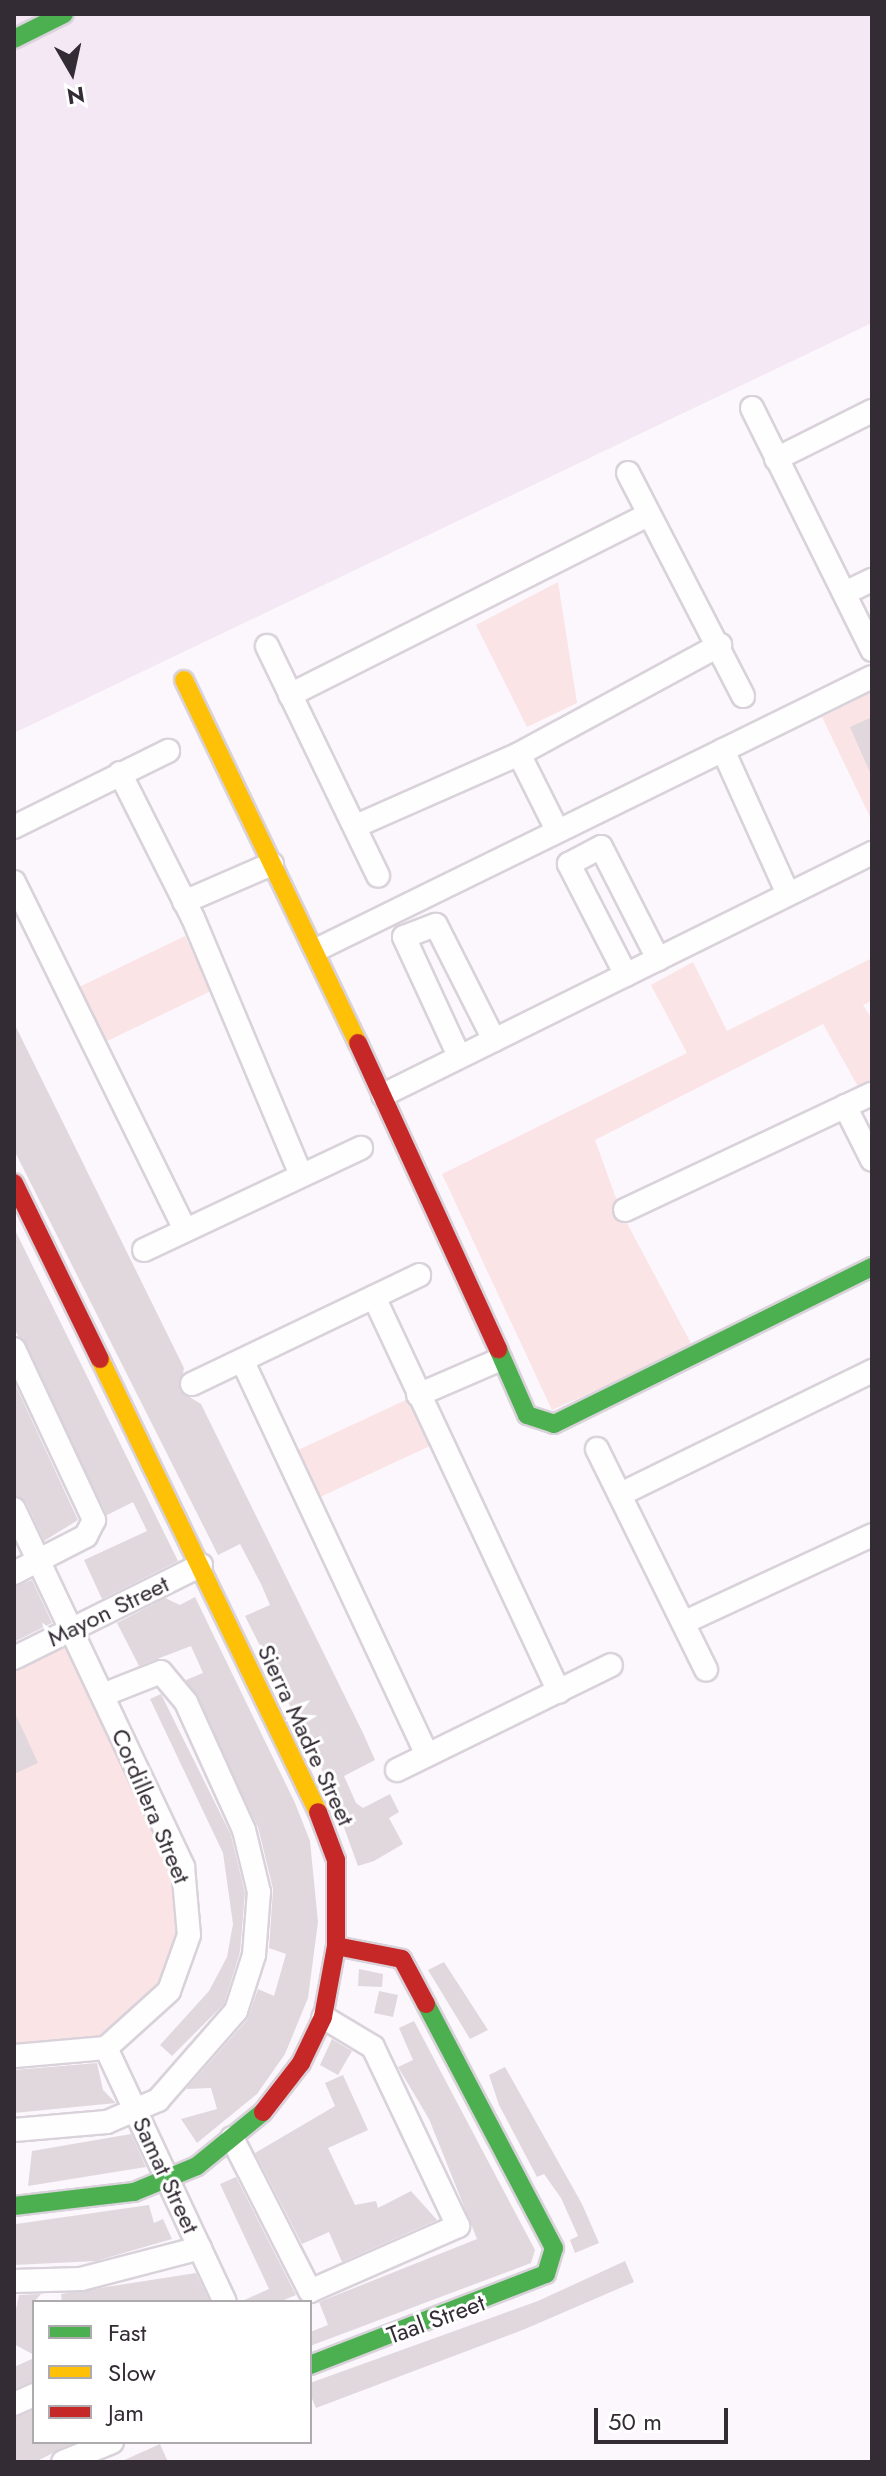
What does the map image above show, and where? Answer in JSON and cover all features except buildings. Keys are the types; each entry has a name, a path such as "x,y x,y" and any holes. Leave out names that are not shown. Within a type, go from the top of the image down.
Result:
{"street":[{"path":"14,39 64,14"},
{"path":"752,408 872,650"},
{"path":"776,459 872,411"},
{"path":"628,473 720,645 743,696"},
{"path":"290,695 648,515"},
{"path":"845,593 872,580"},
{"path":"356,826 519,754 720,645"},
{"path":"267,646 378,876"},
{"path":"316,950 872,677"},
{"path":"184,680 316,950 527,1415 554,1424 872,1267"},
{"path":"723,750 788,894"},
{"path":"14,827 168,751"},
{"path":"519,754 557,830"},
{"path":"120,773 184,902 301,1175"},
{"path":"626,975 569,864 601,847 658,959"},
{"path":"383,1095 872,853"},
{"path":"184,902 272,864"},
{"path":"14,882 185,1230"},
{"path":"459,1056 404,937 436,925 494,1040"},
{"path":"625,1210 872,1094"},
{"path":"845,1106 872,1160"},
{"path":"144,1250 361,1148"},
{"name":"Sierra Madre Street","path":"14,1183 201,1565 336,1860 336,1946 323,2017 270,2106 232,2138 169,2178 76,2204 14,2206"},
{"path":"192,1384 419,1275"},
{"path":"374,1297 559,1692"},
{"path":"14,1349 94,1520 86,1536 14,1573"},
{"path":"418,1395 501,1359"},
{"path":"243,1362 427,1755"},
{"path":"621,1494 872,1371"},
{"path":"597,1449 706,1670"},
{"name":"Cordillera Street","path":"14,1509 183,1867 189,1905 189,1935 169,1991 106,2048"},
{"path":"685,1622 872,1535"},
{"name":"Mayon Street","path":"14,1658 201,1565"},
{"path":"397,1770 611,1665"},
{"path":"14,2130 57,2130 137,2113 186,2075 236,2011 254,1955 259,1892 244,1830 168,1674 152,1673 103,1695"},
{"name":"Taal Street","path":"312,2364 532,2284 553,2261 551,2237 402,1959 336,1946"},
{"path":"232,2138 303,2288 332,2285 454,2231 453,2206 373,2047 323,2017"},
{"path":"14,2056 106,2048"},
{"name":"Samat Street","path":"106,2048 224,2300"},
{"path":"14,2281 81,2279 200,2248"},
{"path":"63,2462 107,2444"}],"shaded area":[{"path":"14,14 872,14 872,323 14,733"},
{"path":"558,582 577,703 527,727 476,625"},
{"path":"872,692 872,821 822,717"},
{"path":"185,936 211,991 103,1043 77,988"},
{"path":"872,958 872,1001 863,1005 872,1019 872,1084 860,1090 823,1024 595,1140 621,1212 693,1347 552,1410 442,1174 687,1053 651,985 693,962 727,1031"},
{"path":"408,1399 430,1446 318,1498 296,1451"},
{"path":"71,1637 183,1880 185,1934 154,2001 94,2043 27,2049 14,2044 14,1665"}],"traffic: fast":[{"path":"14,39 64,14"},
{"path":"498,1349 527,1415 554,1424 872,1267"},
{"path":"312,2364 546,2274 554,2248 426,2004"},
{"path":"14,2206 134,2192 197,2166 263,2112"}],"traffic: slow":[{"path":"184,680 358,1043"},
{"path":"100,1359 318,1812"}],"traffic: jam":[{"path":"358,1043 498,1349"},
{"path":"14,1183 100,1359"},
{"path":"263,2112 301,2063 323,2017 336,1946 336,1860 318,1812"},
{"path":"336,1946 402,1959 426,2004"}]}
